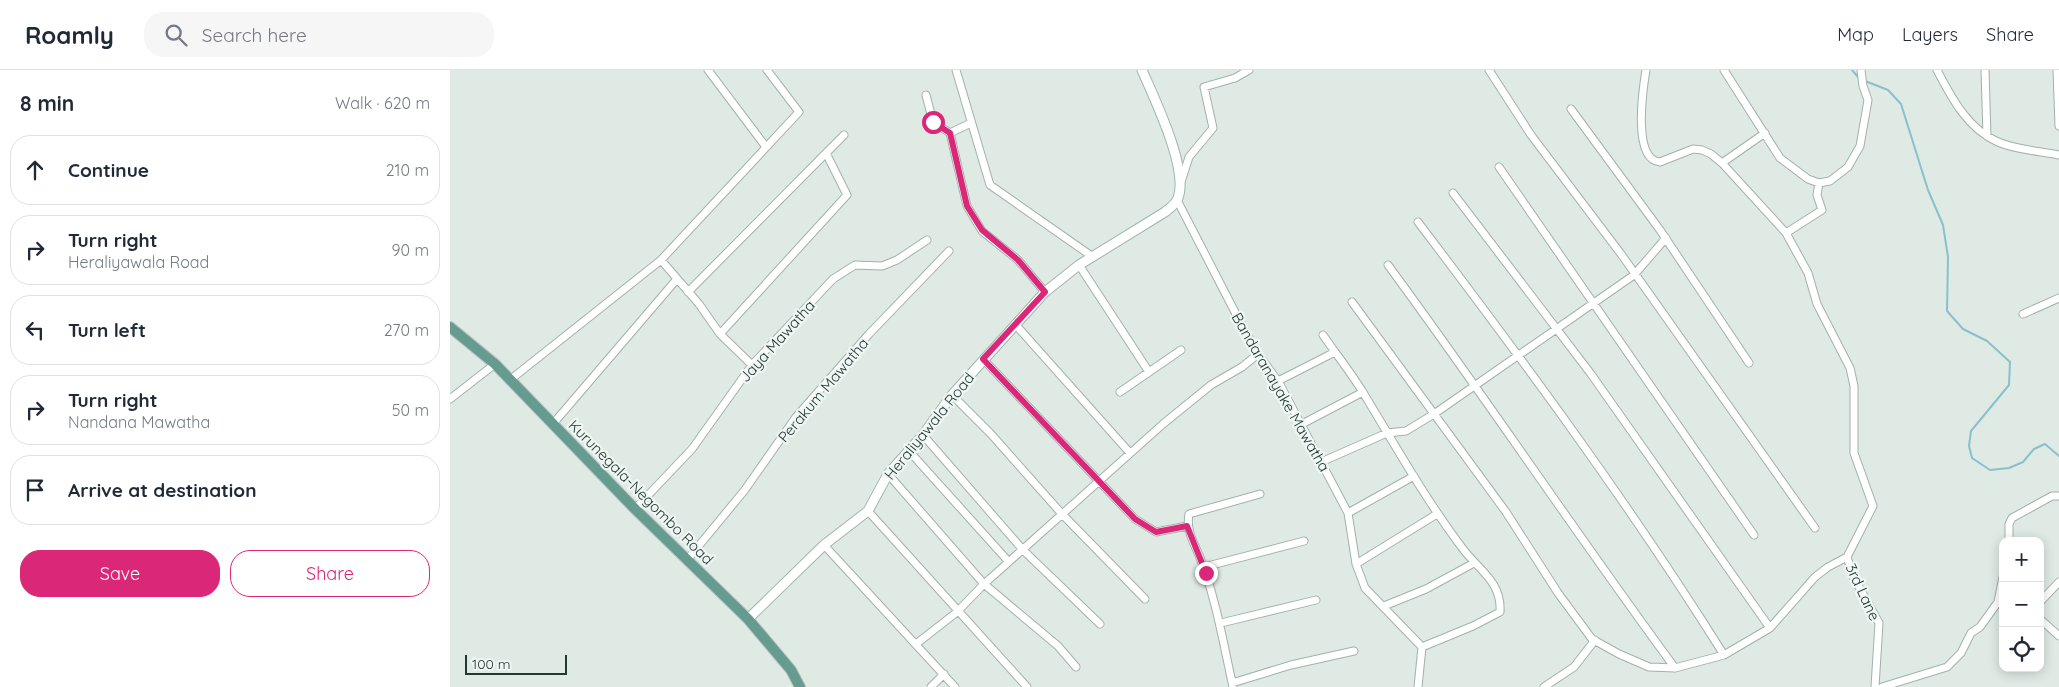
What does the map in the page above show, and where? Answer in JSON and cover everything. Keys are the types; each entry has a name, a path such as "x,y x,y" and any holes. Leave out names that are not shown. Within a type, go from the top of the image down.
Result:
{"main road":[{"name":"Kurunegala-Negombo Road","path":"450,327 495,364 635,509 748,619 791,670 800,687"}],"street":[{"path":"708,70 766,147"},
{"path":"510,380 661,260 799,112 767,70"},
{"path":"956,70 990,185 1093,258"},
{"path":"1142,70 1174,151 1180,185"},
{"path":"1178,200 1180,185 1189,157 1213,128 1204,87 1235,78 1249,70"},
{"path":"1489,70 1532,135 1815,528"},
{"path":"1352,302 1506,512 1558,593 1595,640 1619,654 1650,666 1675,668 1724,655 1770,628 1815,577 1828,566 1847,557 1873,506 1854,453 1854,386 1850,368 1817,304 1808,272 1786,232 1722,163 1702,150 1686,150 1660,162 1651,158 1647,151 1640,119 1646,70"},
{"path":"1724,70 1780,158 1808,179 1819,183 1830,181 1848,166 1860,146 1868,100 1863,86 1861,70"},
{"path":"1937,70 1953,101 1980,132 2000,143 2059,155"},
{"path":"1985,70 1987,136"},
{"path":"2057,70 2059,126"},
{"path":"926,95 933,122 950,133 967,206 982,230 1018,260 1045,292"},
{"path":"1571,109 1666,238 1749,363"},
{"path":"950,133 971,123"},
{"path":"1722,163 1765,133"},
{"path":"688,292 844,135"},
{"path":"720,334 847,195 826,153"},
{"path":"1499,167 1754,535"},
{"path":"1786,232 1822,210 1817,195 1819,183"},
{"path":"1453,193 1556,328 1770,628"},
{"name":"Heraliyawala Road","path":"748,619 824,545 868,511 888,474 909,451 952,395 983,359 1045,292 1079,265 1165,212 1178,200"},
{"name":"Bandaranayake Mawatha","path":"1178,200 1258,354 1278,381 1348,513 1356,564 1365,588 1422,647"},
{"path":"1418,222 1518,354 1673,574 1724,655"},
{"path":"1321,462 1387,433 1406,431 1434,414 1634,275 1666,238"},
{"name":"Jaya Mawatha","path":"635,509 692,449 752,365 833,279 855,265 882,266 897,260 927,240"},
{"name":"Perakum Mawatha","path":"687,560 744,491 796,417 870,334 950,251"},
{"path":"661,260 720,334 752,365"},
{"path":"1079,265 1149,372"},
{"path":"1388,265 1475,384 1618,591 1675,668"},
{"path":"552,425 677,279"},
{"path":"2023,314 2059,298"},
{"path":"1015,324 1130,453"},
{"path":"1323,335 1363,392 1437,514 1474,563 1490,576 1501,599 1500,612 1473,626 1422,647 1418,687"},
{"path":"1120,392 1180,350"},
{"path":"1278,381 1335,352"},
{"path":"916,644 957,612 984,584 1130,453 1211,385 1242,367 1258,354"},
{"path":"983,359 1135,519 1156,532 1187,526"},
{"path":"450,399 495,364"},
{"path":"1302,424 1363,392"},
{"path":"952,395 991,434 1062,514 1145,600"},
{"path":"922,435 1022,550 1100,624"},
{"path":"909,451 1010,562"},
{"path":"888,474 984,584 1058,646 1076,667"},
{"path":"1348,513 1414,476"},
{"path":"1260,494 1189,514 1187,526 1204,567 1221,623 1232,685 1291,665 1354,651"},
{"path":"2009,537 2009,524 2012,518 2052,496 2059,496"},
{"path":"868,511 1026,687"},
{"path":"1356,564 1437,514"},
{"path":"1204,567 1304,541"},
{"path":"824,545 955,687"},
{"name":"3rd Lane","path":"1847,557 1854,578 1879,623 1875,687"},
{"path":"1384,606 1426,589 1474,563"},
{"path":"2044,598 2059,582"},
{"path":"1221,623 1316,600"},
{"path":"1882,687 1947,667 1961,653 1971,633 1980,627 1999,604"},
{"path":"2044,623 2059,636"},
{"path":"1544,687 1574,667 1595,640"},
{"path":"931,687 944,674"}],"waterway":[{"path":"1852,70 1859,78"},
{"path":"1865,81 1888,90 1901,104 1928,190 1943,225 1948,257 1947,311 1963,329 1987,341 2010,362 2009,385 1971,431 1969,446 1972,458 1990,470 2009,468 2023,462 2034,449 2045,444 2059,456"}],"route":[{"path":"933,122 950,133 967,206 982,230 1018,260 1045,292 983,359 1135,519 1156,532 1187,526 1206,573"}]}
